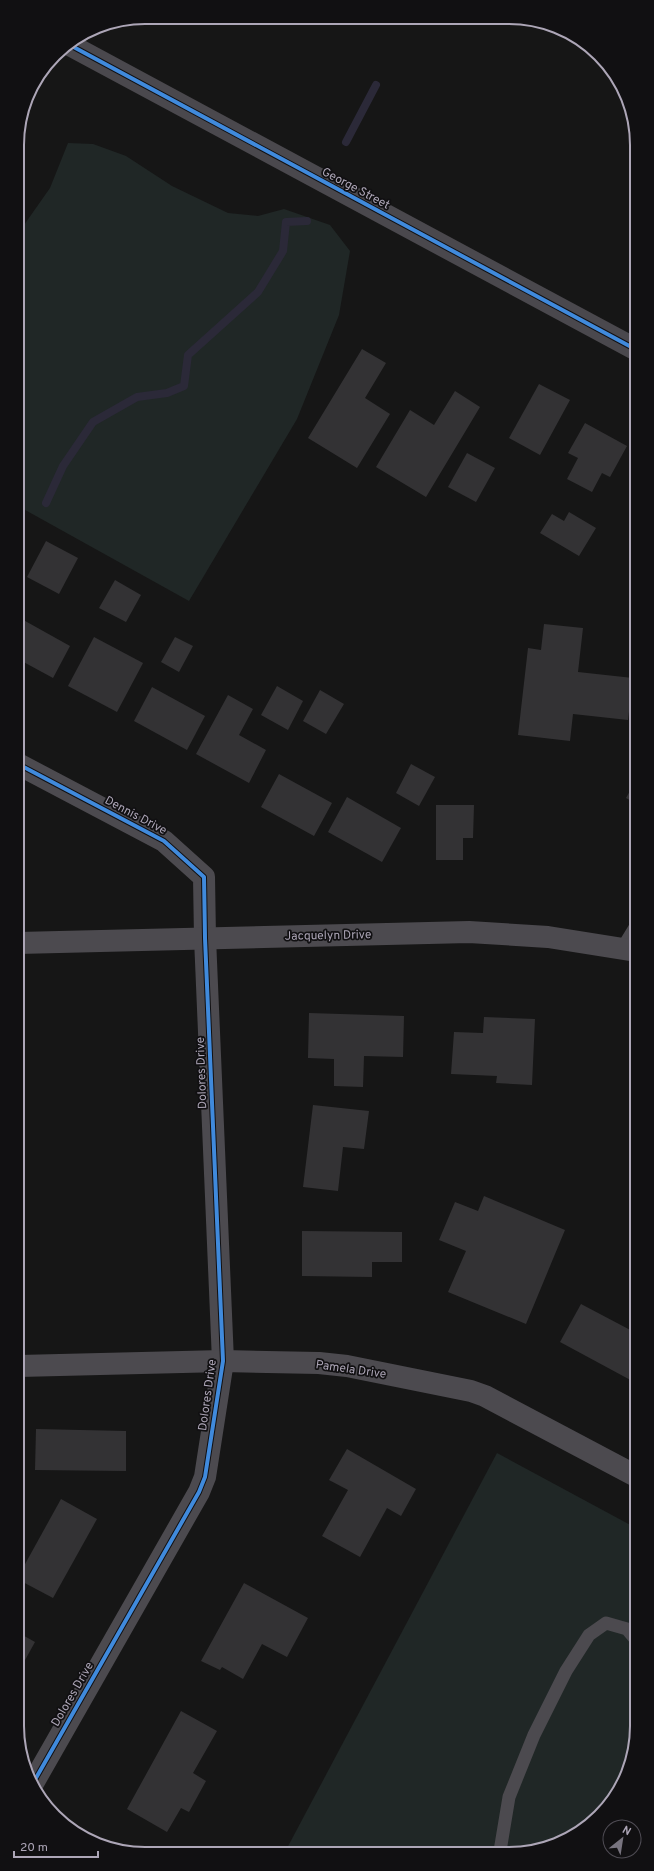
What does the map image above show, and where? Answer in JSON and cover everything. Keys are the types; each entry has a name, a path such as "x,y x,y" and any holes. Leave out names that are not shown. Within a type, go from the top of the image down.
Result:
{"street":[{"name":"George Street","path":"74,47 630,346"},
{"name":"Dennis Drive","path":"24,767 164,841 204,877 205,938"},
{"name":"Jacquelyn Drive","path":"24,943 469,932 548,937 629,950"},
{"name":"Dolores Drive","path":"36,1778 199,1492 205,1477 223,1361 205,938"},
{"name":"Pamela Drive","path":"24,1366 223,1361 319,1363 347,1366 470,1391 485,1396 630,1473"}],"lane":[{"path":"501,1847 509,1797 534,1735 566,1671 589,1635 606,1623 626,1629 630,1633"}],"shaded area":[{"path":"68,143 93,144 126,156 172,186 228,213 258,216 284,209 330,225 350,251 339,315 297,419 189,601 24,509 24,225 50,188"},
{"path":"497,1453 630,1525 629,1742 626,1757 618,1779 610,1793 589,1817 569,1831 555,1838 525,1846 288,1847"}],"building":[{"path":"362,349 386,363 365,398 390,414 357,468 308,438"},
{"path":"539,384 570,400 540,455 509,438"},
{"path":"455,391 480,407 426,497 376,467 410,410 434,425"},
{"path":"585,423 627,446 610,477 602,473 592,492 567,479 578,458 568,453"},
{"path":"467,453 495,468 476,502 448,487"},
{"path":"569,512 596,528 579,556 540,533 552,514 564,521"},
{"path":"46,541 78,558 59,594 27,577"},
{"path":"115,580 141,595 126,622 99,608"},
{"path":"24,620 70,646 53,678 24,662"},
{"path":"544,624 583,628 578,672 630,678 630,703 628,720 573,714 570,741 518,735 528,648 541,650"},
{"path":"94,637 143,663 117,712 68,686"},
{"path":"175,637 193,646 179,672 161,662"},
{"path":"277,686 303,701 288,730 261,715"},
{"path":"152,687 205,716 187,750 134,721"},
{"path":"320,690 344,704 326,734 303,721"},
{"path":"228,695 253,709 239,735 266,750 249,783 196,754"},
{"path":"411,764 435,777 419,806 396,793"},
{"path":"279,774 332,803 314,836 261,807"},
{"path":"630,791 630,800 626,798"},
{"path":"347,797 401,828 382,862 328,832"},
{"path":"436,805 474,805 473,838 463,838 463,860 436,860"},
{"path":"309,1013 404,1016 403,1057 364,1056 363,1087 334,1086 334,1059 308,1058"},
{"path":"484,1017 535,1019 532,1085 496,1083 497,1076 451,1074 454,1032 483,1033"},
{"path":"313,1105 369,1111 364,1149 343,1147 338,1191 303,1187"},
{"path":"484,1196 565,1230 526,1324 448,1292 466,1251 439,1240 455,1202 478,1211"},
{"path":"302,1231 402,1232 402,1262 372,1262 372,1277 302,1276"},
{"path":"581,1304 630,1330 630,1380 560,1342"},
{"path":"36,1429 126,1431 126,1471 35,1470"},
{"path":"347,1449 416,1489 401,1516 387,1508 360,1557 322,1536 348,1490 329,1480"},
{"path":"61,1499 97,1519 53,1598 24,1583 24,1566"},
{"path":"244,1583 308,1618 287,1657 262,1644 243,1679 222,1667 220,1670 201,1661"},
{"path":"24,1636 35,1642 24,1662"},
{"path":"181,1711 217,1731 193,1773 206,1781 189,1812 181,1808 167,1832 127,1809"}],"waterway":[{"path":"346,142 376,85"},
{"path":"46,503 63,466 93,422 137,397 167,393 184,386 188,355 258,292 283,251 286,222 307,221"}],"cycle path":[{"path":"74,47 630,346"},
{"path":"24,767 164,841 204,877 205,938 223,1361 205,1477 199,1492 36,1778"}]}
